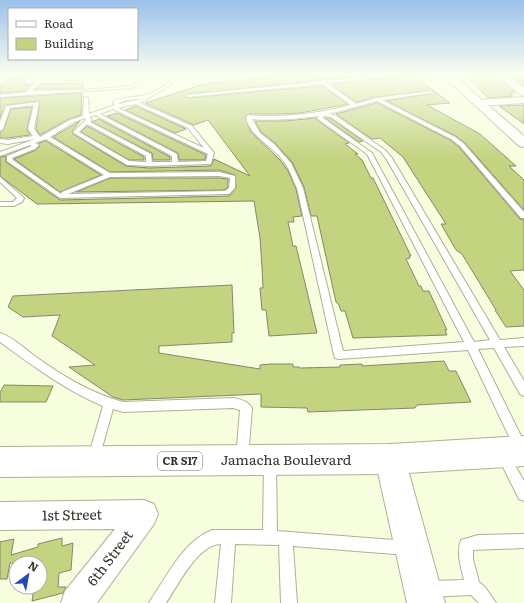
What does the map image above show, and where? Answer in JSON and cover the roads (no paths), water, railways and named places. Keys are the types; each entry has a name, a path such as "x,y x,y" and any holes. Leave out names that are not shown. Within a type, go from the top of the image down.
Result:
{"street":[{"path":"479,103 492,102"},
{"path":"479,103 524,143"},
{"name":"Jamacha Boulevard","path":"0,462 390,460 516,452"},
{"path":"390,460 424,596"},
{"name":"1st Street","path":"0,516 144,514"},
{"name":"6th Street","path":"77,603 144,514"}],"lane":[{"path":"86,102 87,119"},
{"path":"116,102 115,103 116,106"},
{"path":"134,102 95,113 87,119 76,132 128,163 209,163 211,153"},
{"path":"135,102 190,127 211,153"},
{"path":"350,102 354,105"},
{"path":"364,102 321,114 294,118 273,119 249,117 250,122 258,134 272,145 289,164 300,188 339,355 524,342"},
{"path":"382,102 453,138 462,145 524,216"},
{"path":"0,129 8,107 36,103 31,129 38,138"},
{"path":"116,106 211,153"},
{"path":"95,113 175,155 175,163"},
{"path":"321,114 333,116 383,151 390,159 524,391"},
{"path":"321,114 320,118 369,153 471,346 516,452 524,494"},
{"path":"0,141 8,142 46,137 72,121 87,119 149,155 149,164"},
{"path":"46,137 109,175"},
{"path":"0,154 31,143 38,138"},
{"path":"31,143 36,145 9,157 10,161 60,196 227,193 232,188 233,177 219,174 109,175 60,196"},
{"path":"0,179 21,198 20,201 14,204 0,204"},
{"path":"0,337 76,389 109,404 124,407 233,403 240,404 246,408 270,537"},
{"path":"93,461 109,404"},
{"path":"157,603 194,549 212,537 270,537 412,549"},
{"path":"224,603 229,537"},
{"path":"286,539 289,603"},
{"path":"488,603 480,592 473,587 466,559 466,545 478,542 524,542"},
{"path":"424,596 473,587"}]}
